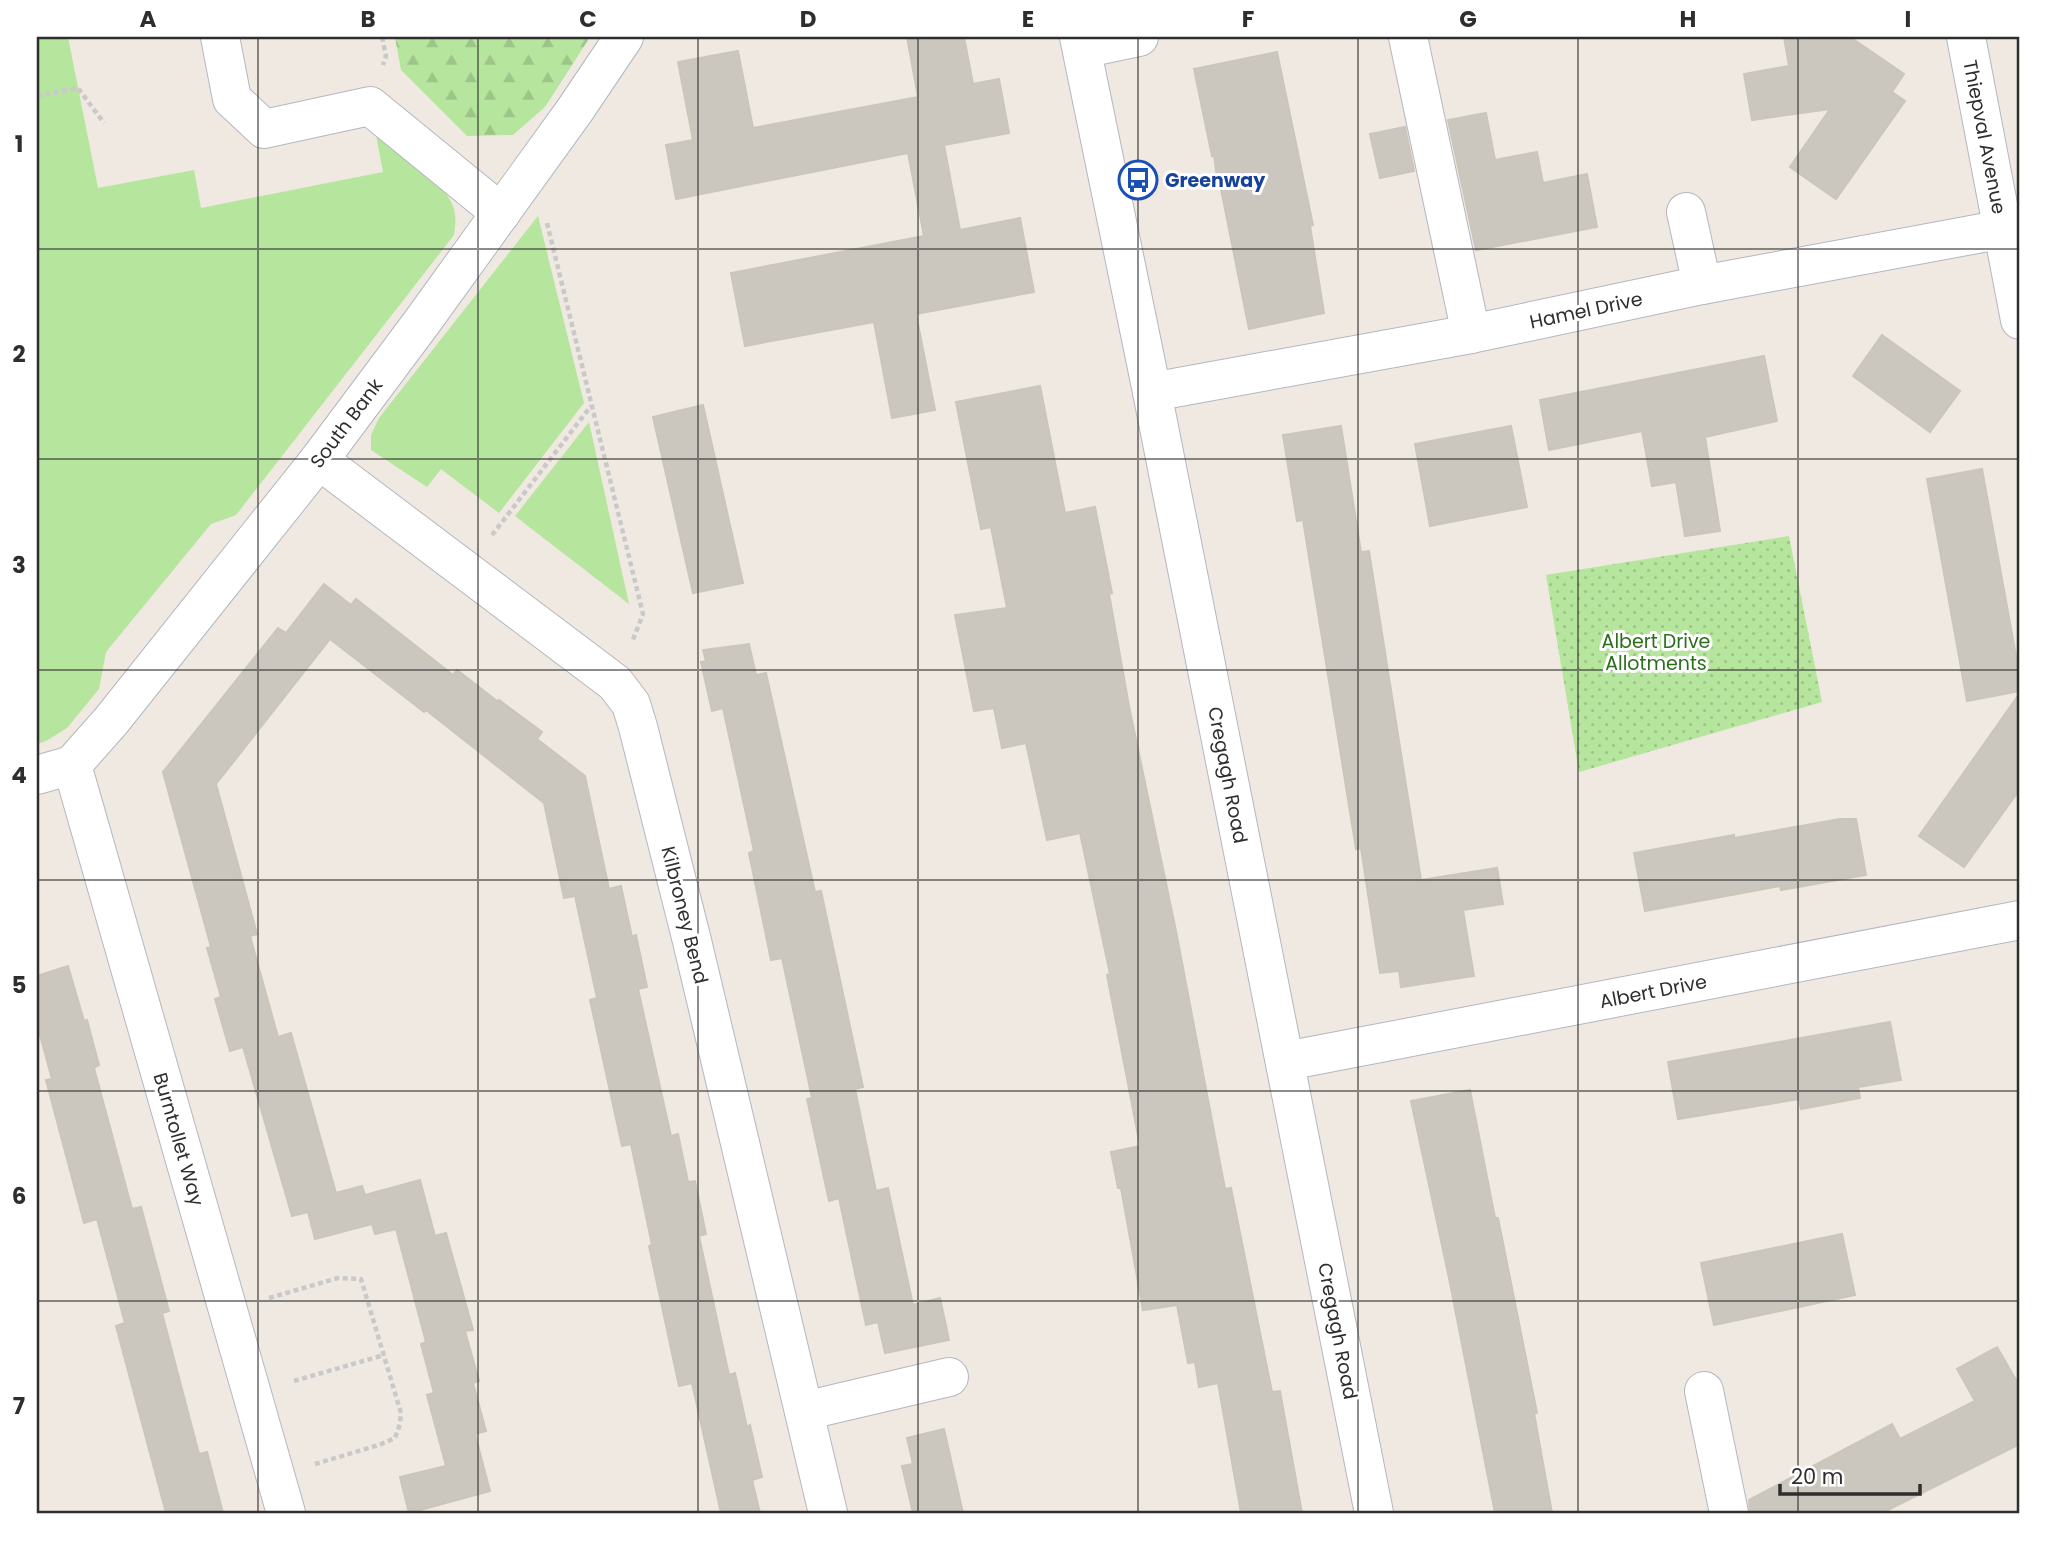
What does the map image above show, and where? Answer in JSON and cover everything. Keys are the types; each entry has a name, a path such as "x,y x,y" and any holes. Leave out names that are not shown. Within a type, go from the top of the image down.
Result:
{"street":[{"path":"220,37 232,99 264,129 370,106 511,199"},
{"name":"South Bank","path":"55,770 111,721 319,460 511,199 624,37"},
{"path":"1080,43 1139,37"},
{"path":"1408,37 1471,334"},
{"name":"Thiepval Avenue","path":"1966,37 2011,228 2020,320"},
{"name":"Cregagh Road","path":"1080,43 1286,1061 1374,1513"},
{"path":"1686,212 1702,285"},
{"name":"Hamel Drive","path":"1152,393 1471,334 1702,285 2011,228"},
{"name":"Kilbroney Bend","path":"319,460 615,683 631,704 692,941 828,1513"},
{"name":"Burntollet Way","path":"55,770 228,1310 286,1513"},
{"name":"Albert Drive","path":"1286,1061 2020,920"},
{"path":"804,1411 949,1377"},
{"path":"1704,1391 1730,1513"}],"path":[{"path":"37,96 78,88 104,123"},
{"path":"511,199 546,218 643,614 615,683"},
{"path":"465,571 592,406"},
{"path":"228,1310 338,1278 362,1279 401,1413 395,1438 275,1477"},
{"path":"251,1393 384,1355"}],"green space":[{"path":"37,37 68,37 98,188 194,170 201,208 383,172 375,130 443,189 453,206 455,221 454,235 236,515 211,524 106,652 99,689 67,728 37,744"},
{"path":"395,37 590,37 545,107 513,135 467,136 401,70"},
{"path":"538,216 584,403 499,513 441,469 427,487 371,450 371,435 379,418"},
{"path":"589,422 629,604 515,516"},
{"name":"Albert Drive Allotments","path":"1789,536 1822,702 1579,772 1546,575"}],"building":[{"path":"907,37 964,37 973,84 999,79 1009,133 944,145 960,230 1020,218 1034,292 916,314 935,410 892,418 874,322 745,346 731,273 924,236 908,153 676,199 666,145 693,140 678,62 738,51 753,128 918,97"},
{"path":"1784,37 1850,37 1904,74 1892,92 1905,101 1836,199 1790,167 1830,109 1752,120 1744,74 1789,66"},
{"path":"1277,52 1313,225 1310,226 1324,313 1249,329 1194,69"},
{"path":"1486,113 1495,160 1537,152 1543,183 1587,174 1597,227 1476,250 1448,120"},
{"path":"1405,127 1414,171 1380,178 1370,134"},
{"path":"1882,335 1960,391 1930,432 1853,376"},
{"path":"1764,356 1777,421 1705,437 1720,531 1685,536 1676,482 1652,486 1642,431 1549,450 1540,400"},
{"path":"1040,386 1065,513 1095,507 1112,593 1109,594 1129,706 1176,931 1225,1189 1231,1188 1272,1392 1280,1391 1302,1513 1241,1513 1218,1383 1199,1387 1195,1362 1188,1363 1177,1305 1143,1310 1121,1188 1118,1188 1111,1152 1140,1146 1107,975 1110,974 1080,833 1047,840 1026,743 1002,748 994,708 974,711 955,615 1007,608 991,527 981,529 956,402"},
{"path":"703,405 743,583 693,593 653,417"},
{"path":"1341,426 1361,552 1369,551 1421,880 1497,868 1503,904 1463,910 1474,976 1401,987 1399,971 1380,973 1361,848 1356,849 1303,520 1297,521 1283,435"},
{"path":"1511,426 1527,507 1430,526 1415,444"},
{"path":"1982,469 2020,678 2020,691 1967,701 1927,479"},
{"path":"324,584 351,605 356,599 453,675 457,670 499,700 542,732 537,739 585,776 609,889 621,886 632,937 636,935 647,987 638,989 671,1136 678,1134 688,1182 695,1181 706,1234 699,1236 729,1375 735,1373 762,1477 752,1480 760,1513 721,1513 692,1383 679,1386 649,1246 652,1245 631,1144 622,1146 590,1000 597,998 575,896 564,898 544,803 330,639 216,784 257,934 250,936 278,1037 291,1033 336,1193 362,1186 365,1195 420,1180 435,1236 446,1233 473,1330 465,1331 479,1381 473,1383 486,1431 475,1434 490,1491 409,1513 400,1477 446,1466 427,1395 434,1393 421,1344 426,1342 396,1229 375,1234 372,1224 315,1239 308,1212 292,1216 243,1047 230,1051 215,999 221,997 207,948 211,947 163,772 278,628 286,633"},
{"path":"749,644 756,675 766,673 815,892 821,891 863,1087 855,1089 876,1191 888,1188 913,1305 940,1298 949,1340 885,1353 878,1322 866,1325 839,1198 829,1201 807,1099 812,1098 782,958 771,960 749,853 754,851 723,708 712,711 701,662 706,661 703,650"},
{"path":"2020,693 2020,789 1964,867 1919,836"},
{"path":"1840,819 1856,819 1866,875 1781,890 1780,886 1645,911 1634,853"},
{"path":"68,966 99,1065 94,1068 132,1209 141,1207 169,1311 162,1313 199,1454 207,1452 223,1513 166,1513 116,1326 125,1323 97,1219 84,1223 46,1080 52,1079 37,1024 37,976"},
{"path":"1890,1022 1901,1080 1858,1087 1860,1098 1801,1109 1799,1099 1678,1119 1668,1062"},
{"path":"1470,1090 1537,1413 1534,1413 1552,1513 1495,1513 1411,1101"},
{"path":"1842,1234 1855,1295 1714,1325 1701,1263"},
{"path":"1997,1347 2020,1387 2020,1444 1882,1513 1750,1513 1749,1500 1892,1424 1900,1439 1975,1401 1957,1369"},
{"path":"944,1429 963,1513 913,1513 902,1466 913,1464 907,1438"}],"place":[{"name":"Greenway","path":"1138,180"}]}
